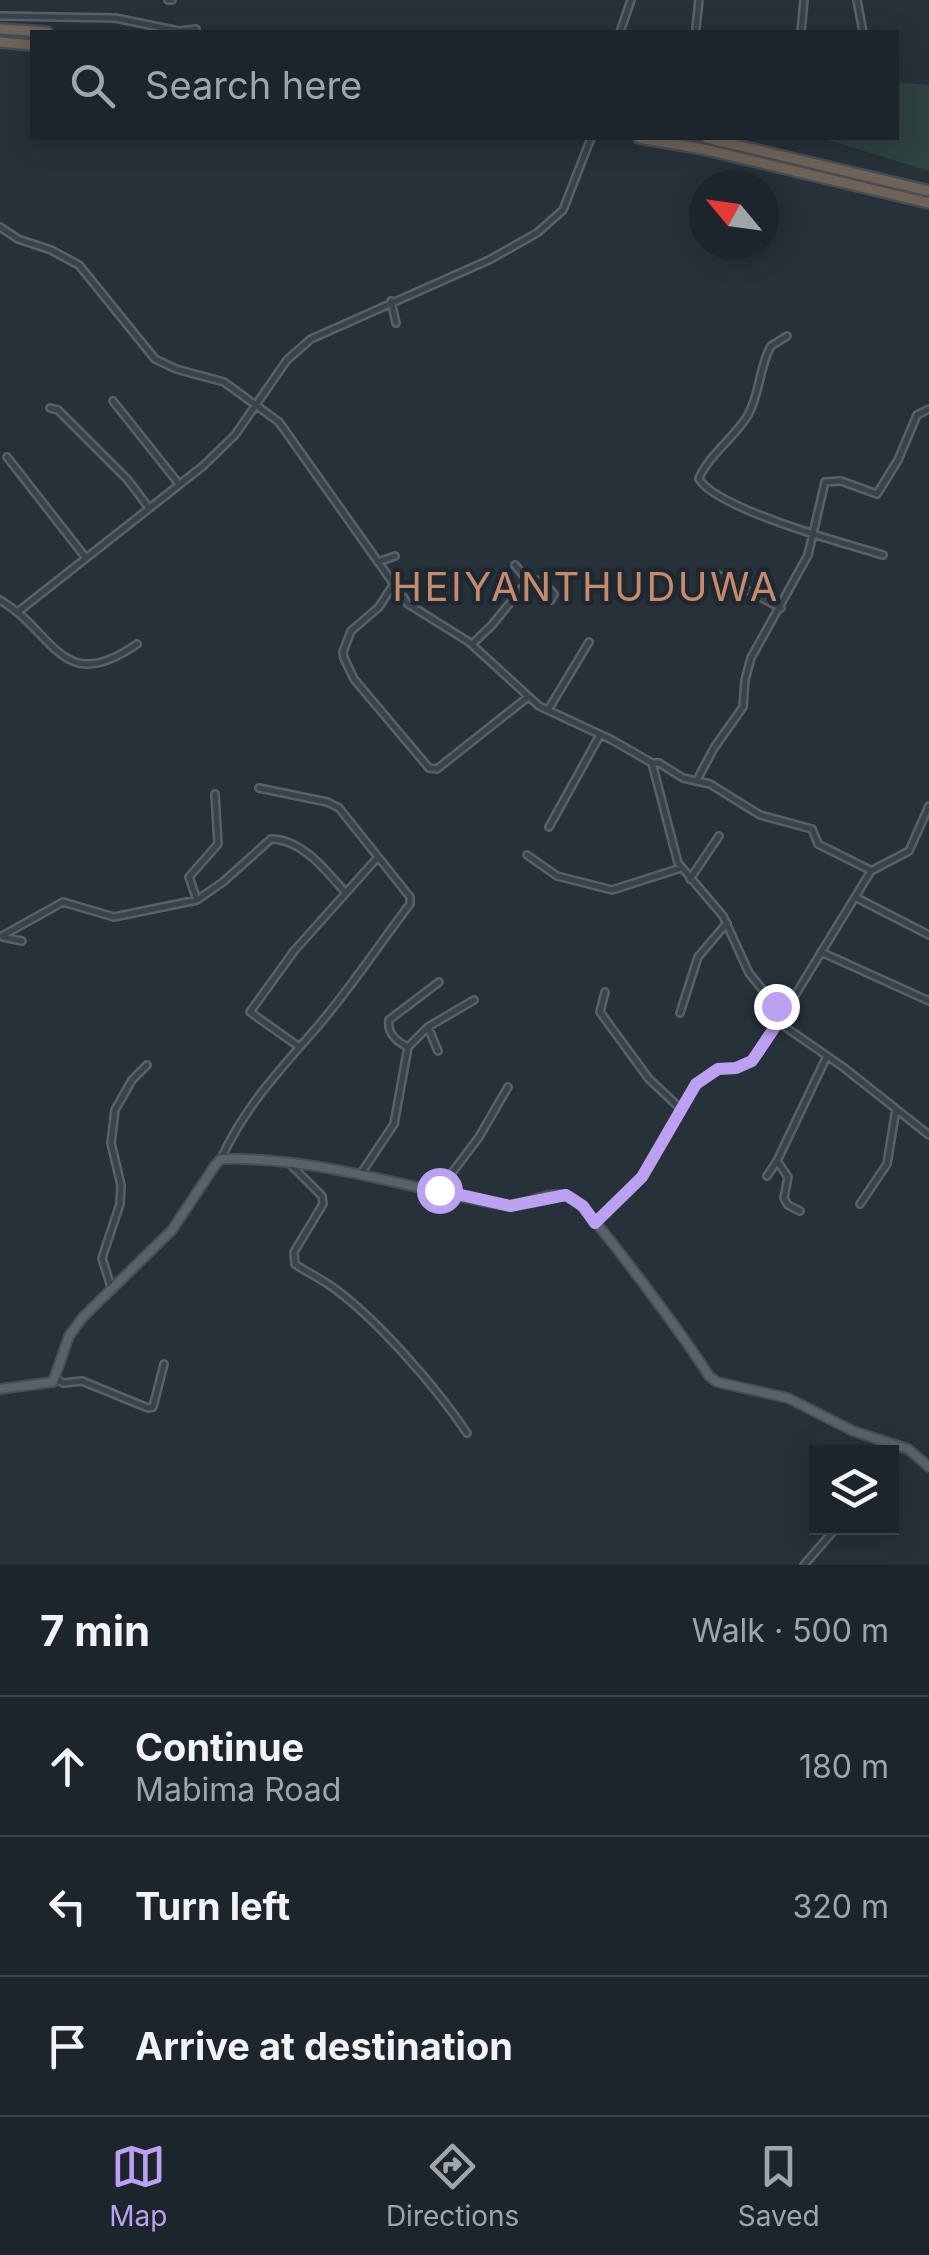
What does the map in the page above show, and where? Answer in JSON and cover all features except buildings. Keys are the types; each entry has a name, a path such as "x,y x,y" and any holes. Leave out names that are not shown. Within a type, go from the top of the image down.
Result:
{"highway":[{"path":"0,29 30,31"},
{"path":"0,42 30,44"},
{"path":"650,140 929,203"},
{"path":"716,140 929,191"}],"main road":[{"path":"0,1390 46,1385 56,1378 69,1336 172,1230 221,1159 359,1176 510,1206 566,1195 583,1206 709,1376 745,1391 774,1394 886,1445"},
{"path":"899,1450 920,1457 929,1467"}],"street":[{"path":"621,30 630,0"},
{"path":"696,28 699,0"},
{"path":"801,30 804,0"},
{"path":"857,0 863,30"},
{"path":"0,16 114,18 179,30 196,29"},
{"path":"19,611 235,435 287,360 311,339 489,260 537,232 562,210 589,140"},
{"path":"0,227 18,239 79,264 155,359 224,382 256,403 288,432 393,585 417,611 472,644 528,697 652,764 659,763 683,778 735,797 760,815 812,829 816,843 823,848 871,870"},
{"path":"392,300 396,324"},
{"path":"787,336 768,350 749,413 726,446 705,465 700,479 710,492 813,534 883,556"},
{"path":"113,401 179,484"},
{"path":"50,408 61,414 128,480 149,508"},
{"path":"697,780 743,706 744,680 751,658 808,555 825,482 841,481 877,494 898,460 916,414 929,409"},
{"path":"8,456 86,558"},
{"path":"378,562 395,556"},
{"path":"515,565 528,579 537,579 552,591 552,600"},
{"path":"714,573 781,608"},
{"path":"472,644 516,598 528,579"},
{"path":"393,585 379,606 351,631 344,658 354,679 429,768 437,769 528,697"},
{"path":"0,600 19,611 63,659 75,664 111,660 136,644"},
{"path":"548,710 589,642"},
{"path":"549,827 600,734"},
{"path":"652,764 681,868 727,923 749,973 783,1015"},
{"path":"221,1159 235,1128 410,904 410,897 339,808 328,802 258,788"},
{"path":"197,900 190,877 218,844 215,794"},
{"path":"595,1223 642,1177 696,1084 711,1072 745,1066 752,1061 871,870 909,851 929,806"},
{"path":"690,880 720,836"},
{"path":"1,936 63,902 114,916 197,900 271,839 282,839 321,864 344,891"},
{"path":"527,855 557,876 612,890 681,868"},
{"path":"298,1046 250,1012 294,950 378,857"},
{"path":"855,897 929,935"},
{"path":"680,1013 698,957 727,923"},
{"path":"1,936 22,941"},
{"path":"821,952 929,1001"},
{"path":"408,1047 396,1040 389,1020 438,982"},
{"path":"604,992 600,1012 649,1079 681,1109"},
{"path":"359,1176 394,1124 408,1047 428,1027 474,1000"},
{"path":"778,1022 929,1135"},
{"path":"428,1027 438,1051"},
{"path":"767,1176 827,1056"},
{"path":"112,1290 102,1258 120,1204 121,1186 111,1142 114,1110 147,1064"},
{"path":"439,1190 479,1137 508,1087"},
{"path":"860,1204 887,1164 896,1109"},
{"path":"777,1161 788,1177 784,1198 800,1211"},
{"path":"291,1165 322,1196 322,1204 294,1252 294,1264 329,1285 400,1352 447,1403 467,1433"},
{"path":"56,1378 63,1384 82,1381 148,1408 153,1407 164,1364"},
{"path":"804,1565 830,1535"}],"green space":[{"path":"899,82 929,85 929,171 828,140 899,140"}],"district":[{"name":"HEIYANTHUDUWA","path":"586,587"}],"route":[{"path":"439,1190 510,1206 566,1195 575,1198 595,1223 642,1177 696,1084 718,1069 745,1066 752,1061 783,1015 776,1006"}]}
